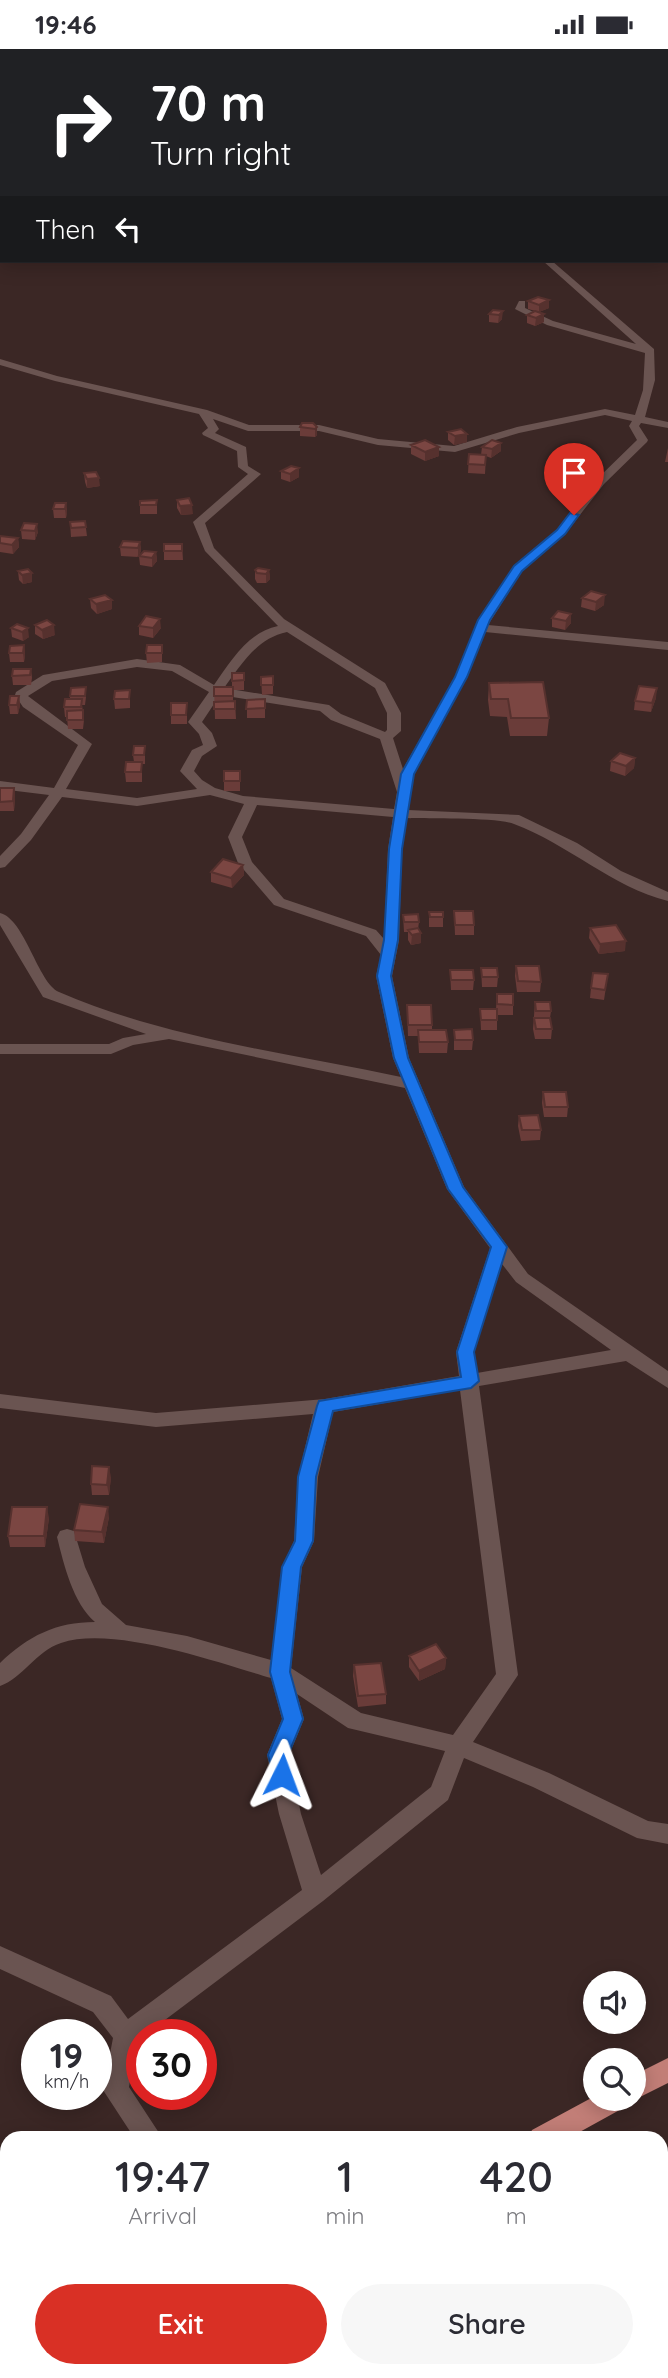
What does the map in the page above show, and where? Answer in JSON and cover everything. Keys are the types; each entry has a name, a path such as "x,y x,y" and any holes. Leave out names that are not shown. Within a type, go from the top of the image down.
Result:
{"main road":[{"path":"646,2082 668,2070"},
{"path":"555,2131 592,2111"}],"street":[{"path":"549,263 650,351 652,373 641,418 634,426 643,440 600,482 561,532 518,569 481,628 461,677 407,774 400,814 384,976 401,1058 456,1189 522,1277 668,1381"},
{"path":"522,303 520,309 550,323 650,351"},
{"path":"0,362 203,412 248,428 319,429 378,442 455,449 517,430 605,412 668,425"},
{"path":"203,412 214,429 207,433 242,449 243,467 255,474 199,522 209,549 289,628 380,686 394,713 394,731 386,737"},
{"path":"289,628 269,632 241,655 195,722 205,733 210,747 197,753 187,771 197,783 210,791 252,801 400,814 513,818 572,846 616,874 668,897"},
{"path":"481,628 668,646"},
{"path":"0,864 15,851 58,793 85,744 28,704 21,695 48,677 137,663 175,668 216,691 324,708 336,717 386,737"},
{"path":"386,737 404,792"},
{"path":"0,785 137,802 210,791"},
{"path":"252,801 235,837 245,863 255,877 279,902 372,933 388,954"},
{"path":"0,917 8,925 48,994 172,1035 412,1084"},
{"path":"0,1049 111,1049 129,1041 172,1035"},
{"path":"147,2019 315,1894 440,1793 458,1746 507,1675 471,1381 465,1352 499,1247"},
{"path":"0,1401 156,1420 325,1406 628,1354"},
{"path":"315,1894 290,1814 278,1755 293,1719 280,1672 292,1567 304,1541 307,1477 325,1406"},
{"path":"67,1537 75,1567 94,1609 120,1632"},
{"path":"0,1677 22,1655 53,1635 82,1629 120,1632 187,1645 280,1672 356,1721 414,1733 458,1746 541,1780 645,1831 668,1834"},
{"path":"0,1957 102,2004 126,2035 116,2089 126,2104"},
{"path":"130,2110 145,2131"}],"building":[{"path":"538,297 549,300 539,305 528,301"},
{"path":"493,310 503,311 499,315 489,314"},
{"path":"535,311 544,314 536,318 527,315"},
{"path":"302,423 313,423 317,427 300,427"},
{"path":"461,429 467,434 455,436 448,432"},
{"path":"425,440 439,447 425,452 411,445"},
{"path":"492,440 501,443 492,449 482,447"},
{"path":"469,454 486,455 485,465 468,464"},
{"path":"291,466 299,468 290,474 281,471"},
{"path":"96,472 99,478 87,479 84,473"},
{"path":"189,498 192,505 180,506 177,500"},
{"path":"157,500 156,505 140,505 140,501"},
{"path":"55,503 66,503 65,509 53,509"},
{"path":"85,521 86,527 71,528 70,522"},
{"path":"24,523 37,524 35,531 21,530"},
{"path":"0,536 18,538 12,545 0,543"},
{"path":"123,541 140,542 138,548 120,547"},
{"path":"164,544 182,544 182,551 164,551"},
{"path":"144,551 156,552 152,558 139,556"},
{"path":"28,569 32,573 22,575 18,571"},
{"path":"255,570 269,570 266,574 257,573"},
{"path":"591,591 605,595 596,602 582,598"},
{"path":"105,595 112,600 96,604 90,599"},
{"path":"558,611 571,614 566,621 552,618"},
{"path":"146,616 160,619 153,628 139,626"},
{"path":"47,620 54,625 42,630 35,625"},
{"path":"17,624 28,628 22,632 11,628"},
{"path":"24,645 23,653 9,653 10,646"},
{"path":"147,645 162,645 162,653 146,653"},
{"path":"13,669 31,669 30,675 12,676"},
{"path":"232,673 244,673 244,680 232,681"},
{"path":"273,676 273,685 261,685 261,677"},
{"path":"543,682 549,718 511,718 508,699 491,699 489,683"},
{"path":"639,686 657,688 652,703 635,701"},
{"path":"86,687 85,696 70,696 71,688"},
{"path":"214,687 233,687 233,696 214,696"},
{"path":"130,690 129,699 114,699 115,691"},
{"path":"10,696 19,696 17,705 9,705"},
{"path":"65,699 82,699 81,707 64,707"},
{"path":"265,699 265,708 246,709 247,700"},
{"path":"235,701 235,709 214,709 214,702"},
{"path":"171,703 187,703 186,715 171,715"},
{"path":"83,710 83,720 67,720 67,711"},
{"path":"134,746 145,746 144,755 133,755"},
{"path":"620,753 635,758 626,766 611,761"},
{"path":"126,762 142,762 141,772 125,772"},
{"path":"224,771 240,771 240,781 224,781"},
{"path":"0,788 14,788 13,801 0,802"},
{"path":"223,859 243,865 231,878 211,872"},
{"path":"454,911 473,911 474,925 455,925"},
{"path":"429,912 443,912 443,917 430,917"},
{"path":"418,914 419,922 404,922 403,915"},
{"path":"616,925 626,941 600,944 590,928"},
{"path":"418,928 421,933 412,935 408,930"},
{"path":"516,966 539,966 541,982 518,981"},
{"path":"481,968 497,968 498,977 482,977"},
{"path":"450,970 473,970 474,980 451,980"},
{"path":"593,973 608,974 605,990 591,988"},
{"path":"497,994 513,994 513,1005 497,1004"},
{"path":"535,1002 550,1002 551,1011 536,1011"},
{"path":"407,1005 431,1005 432,1025 408,1025"},
{"path":"480,1009 497,1009 497,1020 481,1020"},
{"path":"534,1018 550,1018 552,1029 536,1029"},
{"path":"472,1029 473,1040 455,1040 454,1030"},
{"path":"418,1030 446,1030 448,1042 419,1042"},
{"path":"543,1092 566,1092 568,1107 545,1107"},
{"path":"538,1115 541,1130 522,1130 519,1116"},
{"path":"92,1466 109,1467 107,1485 91,1484"},
{"path":"80,1504 108,1507 102,1532 74,1530"},
{"path":"12,1507 47,1507 44,1536 8,1536"},
{"path":"436,1644 446,1658 419,1671 409,1656"},
{"path":"381,1663 386,1694 358,1696 354,1665"}],"route":[{"path":"282,1775 278,1755 293,1719 280,1672 292,1567 304,1541 307,1477 325,1406 471,1381 465,1352 499,1247 456,1189 401,1058 384,976 391,940 395,849 407,774 461,677 484,620 518,569 561,532 574,515"}]}
